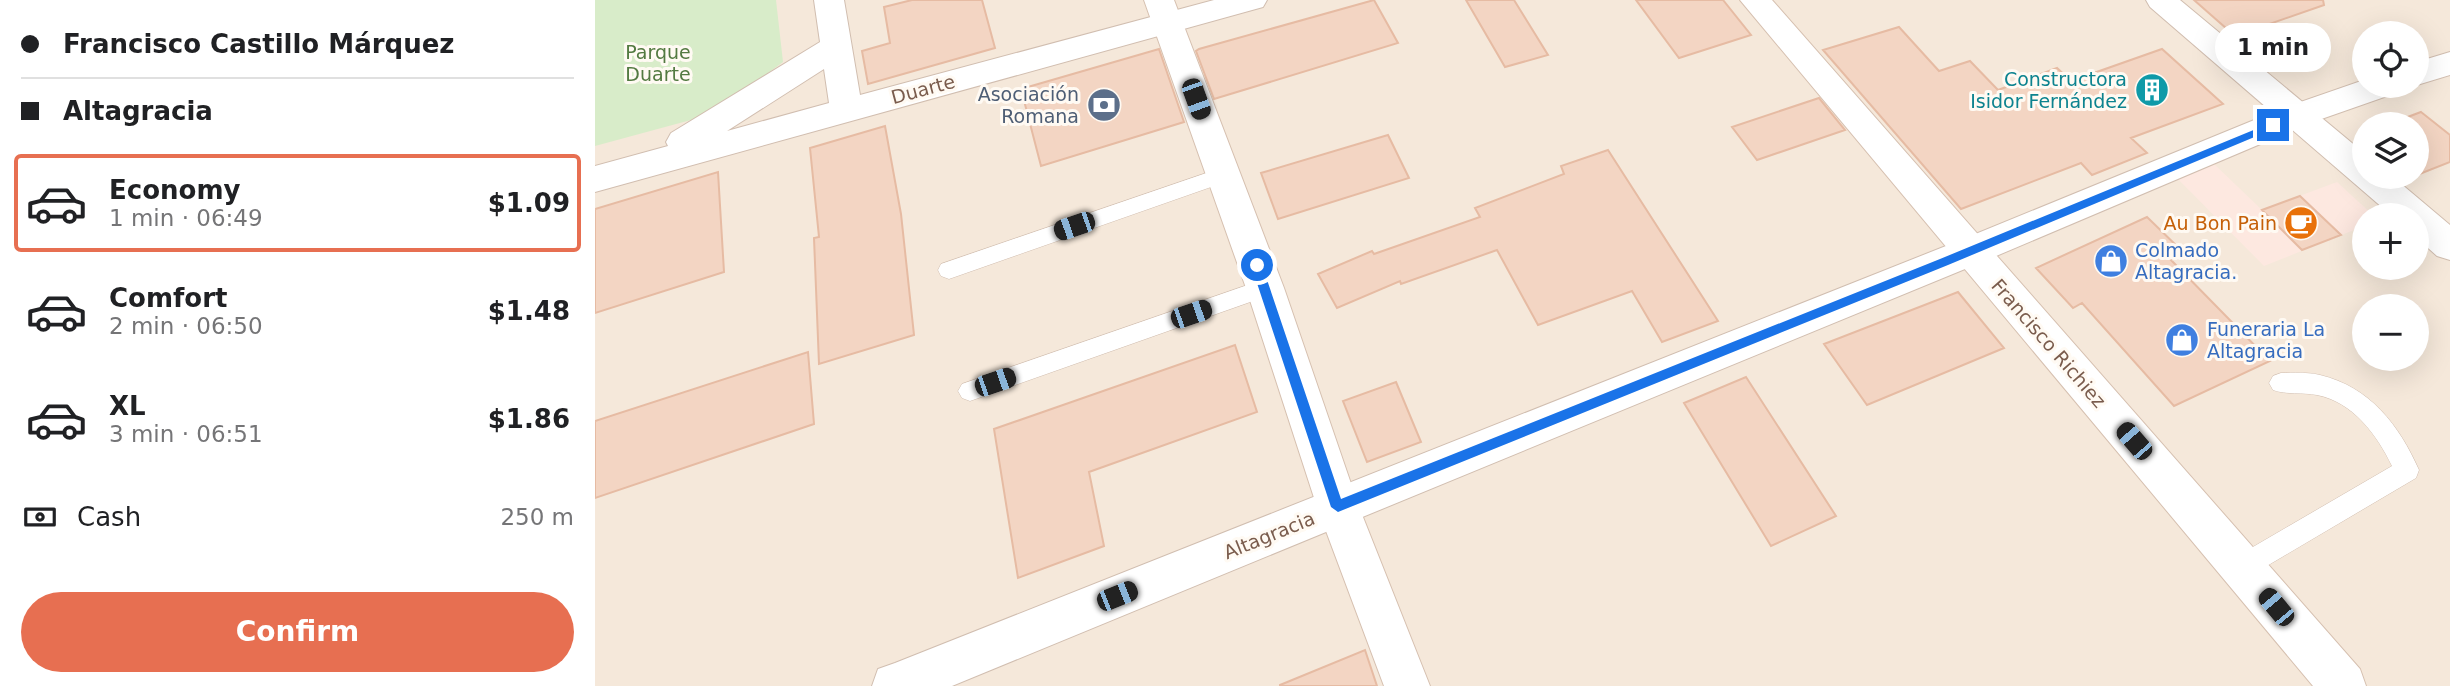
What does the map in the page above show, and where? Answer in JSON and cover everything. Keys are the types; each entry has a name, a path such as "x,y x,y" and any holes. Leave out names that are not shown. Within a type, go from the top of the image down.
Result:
{"street":[{"path":"829,0 846,110"},
{"name":"Duarte","path":"595,179 846,110 1164,11 1252,0"},
{"name":"Francisco Richiez","path":"1755,0 2343,686"},
{"path":"2161,0 2352,162"},
{"path":"1164,11 1265,288 1338,507 1407,686"},
{"path":"649,164 837,46"},
{"path":"2429,70 2450,63"},
{"name":"Altagracia","path":"895,686 1969,252 2298,115 2352,96"},
{"path":"2384,189 2401,203"},
{"path":"2429,227 2450,246"}],"lane":[{"path":"949,270 1224,175"},
{"path":"970,391 1265,288"},
{"path":"2243,567 2407,470 2394,441 2364,405 2319,384 2281,383"}],"shaded area":[{"path":"595,0 2450,0 2450,686 595,686"},
{"path":"2212,162 2262,210 2337,182 2360,203 2352,203 2352,231 2264,266 2175,176"}],"green space":[{"name":"Parque Duarte","path":"595,0 776,0 783,62 713,114 595,146"}],"building":[{"path":"912,0 982,0 995,48 868,84 862,51 890,43 884,7"},
{"path":"1374,0 1398,43 1214,99 1196,51 1199,49"},
{"path":"1466,0 1514,0 1548,55 1505,67"},
{"path":"1636,0 1723,0 1751,35 1679,58"},
{"path":"2194,0 2323,0 2324,5 2235,36"},
{"path":"1899,27 1939,71 1970,61 1998,90 2057,68 2071,81 2162,49 2223,104 2131,138 2147,153 2092,175 2081,163 1961,209 1823,50"},
{"name":"Asociación Romana","path":"1159,49 1184,122 1041,166 1021,89"},
{"path":"1819,98 1845,130 1757,160 1732,127"},
{"path":"2429,118 2450,135 2450,162 2429,170"},
{"path":"885,126 901,214 914,335 819,364 814,238 819,237 810,148"},
{"path":"1388,135 1409,178 1278,219 1261,173"},
{"path":"1608,150 1718,321 1662,342 1632,291 1538,325 1497,250 1401,284 1400,281 1337,308 1318,274 1372,251 1374,254 1480,217 1475,208 1564,174 1561,166"},
{"path":"718,172 724,272 595,313 595,209"},
{"name":"Au Bon Pain","path":"2300,196 2341,235 2302,250 2262,210"},
{"path":"2147,217 2185,254 2171,260 2270,361 2174,406 2082,303 2073,308 2036,268"},
{"path":"1958,292 2004,348 1867,405 1824,344"},
{"path":"1235,345 1257,412 1089,472 1104,546 1018,578 994,429"},
{"path":"808,352 814,424 595,498 595,421"},
{"path":"1746,377 1836,516 1771,546 1684,403"},
{"path":"1396,382 1421,442 1367,462 1343,401"},
{"path":"1365,650 1377,686 1280,686 1280,685"}],"place":[{"name":"Constructora Isidor Fernández","path":"2152,90"},
{"name":"Asociación Romana","path":"1104,105"},
{"name":"Au Bon Pain","path":"2301,223"},
{"name":"Colmado Altagracia.","path":"2111,261"},
{"name":"Funeraria La Altagracia","path":"2182,340"}],"route":[{"path":"1257,265 1338,507 1944,262 2273,125"}]}
